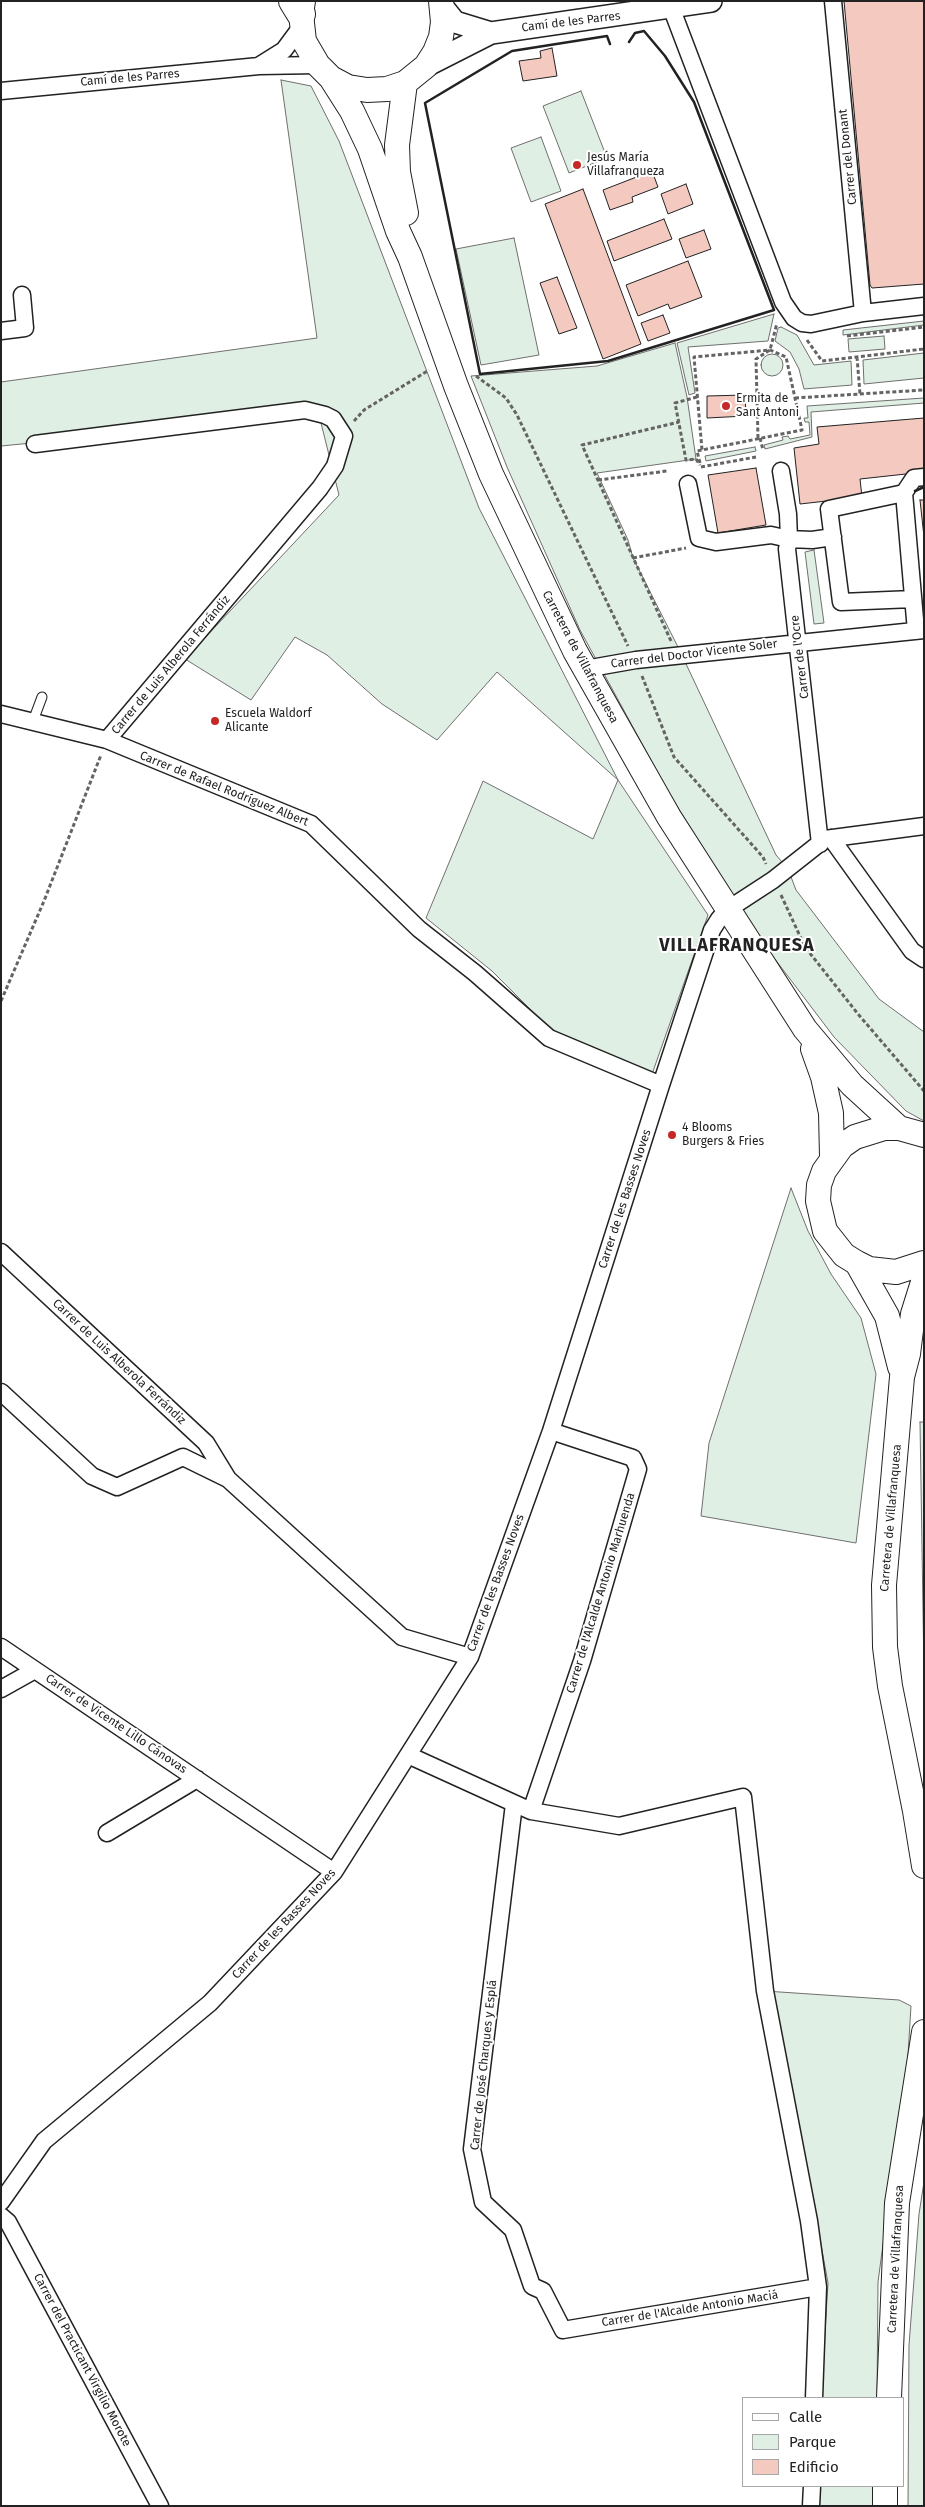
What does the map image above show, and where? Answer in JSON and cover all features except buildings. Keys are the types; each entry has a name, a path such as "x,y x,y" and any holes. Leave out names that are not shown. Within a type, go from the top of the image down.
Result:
{"main road":[{"path":"325,72 348,87 368,90 387,89 405,83 426,66 435,52 444,22 442,3"},
{"name":"Carretera de Villafranquesa","path":"300,11 310,54 352,111 370,149 398,231 410,257 490,474 551,603 585,669 649,784 727,910 805,1029 852,1085 899,1128"},
{"name":"Carretera de Villafranquesa","path":"405,83 397,145 398,172 409,229 410,257"},
{"name":"Carretera de Villafranquesa","path":"805,1029 828,1096 832,1128 832,1157"},
{"path":"924,1135 899,1128 869,1131 855,1137 842,1146 832,1157 820,1185 820,1216 825,1231 834,1244 857,1263 876,1270 896,1272 924,1263"},
{"name":"Carretera de Villafranquesa","path":"857,1263 887,1316 902,1377"},
{"name":"Carretera de Villafranquesa","path":"924,1279 913,1314 908,1354 902,1377 900,1414 886,1545 884,1614 893,1708 920,1812 924,1866"},
{"name":"Carretera de Villafranquesa","path":"889,2397 897,2202 924,2032"},
{"path":"885,2487 885,2506"}],"street":[{"name":"Camí de les Parres","path":"426,66 491,33 711,1"},
{"name":"Carrer del Donant","path":"832,1 863,314"},
{"name":"Camí de les Parres","path":"442,3 455,22 491,33"},
{"path":"671,7 784,302 794,318 802,323 811,324 863,314 924,306"},
{"name":"Camí de les Parres","path":"259,66 284,50 300,11"},
{"name":"Camí de les Parres","path":"1,91 259,66 325,72"},
{"path":"1,331 25,328 22,295"},
{"path":"35,444 304,410 326,415 333,419 344,436"},
{"name":"Carrer de Luis Alberola Ferrándiz","path":"107,740 320,488 335,466 344,436"},
{"name":"Carrer de l'Ocre","path":"781,471 789,539 787,549 798,642 825,841 912,951 924,959"},
{"path":"920,630 913,599 904,493 914,478 924,477"},
{"path":"688,484 700,538 716,542 771,535 789,539 812,540 833,536"},
{"path":"904,493 829,509 841,602 913,599"},
{"name":"Carrer del Doctor Vicente Soler","path":"585,669 636,660 920,630"},
{"name":"Carrer de Rafael Rodríguez Albert","path":"1,714 107,740 311,824 419,929 475,973 549,1038 661,1085"},
{"path":"727,910 774,880 825,841 924,826"},
{"name":"Carrer de les Basses Noves","path":"1,2202 44,2141 210,2003 334,1872 470,1657 550,1431 712,930 727,910"},
{"name":"Carrer de Luis Alberola Ferrándiz","path":"1,1252 206,1442 228,1479"},
{"name":"Carrer de Luis Alberola Ferrándiz","path":"1,1392 92,1476 118,1487 183,1457 228,1479 402,1637 470,1657"},
{"name":"Carrer de l'Alcalde Antonio Marhuenda","path":"531,1812 582,1661 638,1469 634,1458 550,1431"},
{"name":"Carrer de Vicente Lillo Cánovas","path":"1,1647 334,1872"},
{"name":"Carrer de Vicente Lillo Cánovas","path":"1,1689 35,1670"},
{"path":"408,1755 531,1812 619,1826 743,1796 765,1991 809,2222 818,2287 814,2397"},
{"name":"Carrer de Vicente Lillo Cánovas","path":"107,1833 197,1779"},
{"name":"Carrer de José Charques y Esplá","path":"514,1804 472,2149 483,2202 513,2230 532,2286 542,2291 563,2330"},
{"name":"Carrer del Practicant Virgilio Morote","path":"1,2216 8,2222 160,2506"},
{"name":"Carrer de l'Alcalde Antonio Maciá","path":"563,2330 818,2287"},
{"path":"811,2506 812,2487"}],"lane":[{"path":"33,721 42,697"}],"path":[{"path":"763,450 759,438 756,359 770,350 778,319"},
{"path":"841,336 924,327"},
{"path":"804,335 822,361 924,349"},
{"path":"700,465 697,451 702,450 759,438 802,430 786,357 770,350 694,357 702,450"},
{"path":"856,358 860,394"},
{"path":"344,436 347,428 364,410 432,367"},
{"path":"471,373 506,398 516,415 636,660 674,757 763,857 805,947 858,1014 924,1091"},
{"path":"795,398 924,390"},
{"path":"697,398 675,403 686,460 696,459 700,465"},
{"path":"674,648 582,445 679,422"},
{"path":"700,465 756,457"},
{"path":"598,480 667,471"},
{"path":"633,558 687,548"},
{"name":"Carrer de Luis Alberola Ferrándiz","path":"1,1001 44,901 107,740"}],"green space":[{"path":"281,80 311,86 339,141 479,508 618,780 497,672 437,740 382,704 327,655 295,637 251,700 185,659 339,495 319,415 1,446 1,382 317,338"},
{"path":"581,91 607,158 569,173 543,106"},
{"path":"541,137 561,191 531,202 511,148"},
{"path":"514,238 539,355 481,365 456,249"},
{"path":"774,314 768,341 688,347 695,393 689,395 677,343"},
{"path":"924,321 924,325 843,335 843,330"},
{"path":"781,327 797,335 814,365 851,361 852,385 804,389 799,369 790,352 775,341 778,328"},
{"path":"884,336 885,349 849,352 848,339"},
{"path":"675,343 687,397 696,459 597,473 628,540 633,558 679,649 776,855 788,869 796,890 879,999 924,1032 924,1121 906,1111 834,1037 765,946 670,795 580,630 507,467 471,376 597,366"},
{"path":"924,353 924,378 864,384 863,360"},
{"path":"772,354 782,361 783,365 776,375 772,376 762,369 761,365 768,355"},
{"path":"924,398 924,403 811,412 812,437 765,449 764,445 783,440 782,437 788,436 790,439 810,435 809,422 805,422 804,418 808,418 807,406"},
{"path":"755,447 756,451 706,461 705,456"},
{"path":"814,550 824,623 814,624 805,552"},
{"path":"618,780 708,915 651,1077 555,1034 492,971 426,918 483,781 593,839"},
{"path":"791,1188 808,1231 831,1274 861,1318 876,1374 856,1543 701,1516 709,1443"},
{"path":"920,1422 924,1422 924,1673"},
{"path":"765,1991 899,2000 911,2006 906,2088 900,2116 878,2282 877,2397 821,2397 828,2283 817,2223"},
{"path":"924,2182 924,2506 908,2506 909,2345 919,2214"},
{"path":"817,2487 876,2487 876,2506 815,2506"}],"wall":[{"path":"610,44 607,36 512,51 425,103 480,374 608,361 774,310 694,102 665,56 644,31 635,33 629,42"},
{"path":"915,491 924,487"}],"place":[{"name":"Jesús María Villafranqueza","path":"577,165"},
{"name":"Ermita de Sant Antoni","path":"726,406"},
{"name":"Escuela Waldorf Alicante","path":"215,721"},
{"name":"4 Blooms Burgers & Fries","path":"672,1135"}],"district":[{"name":"VILLAFRANQUESA","path":"737,946"}]}
